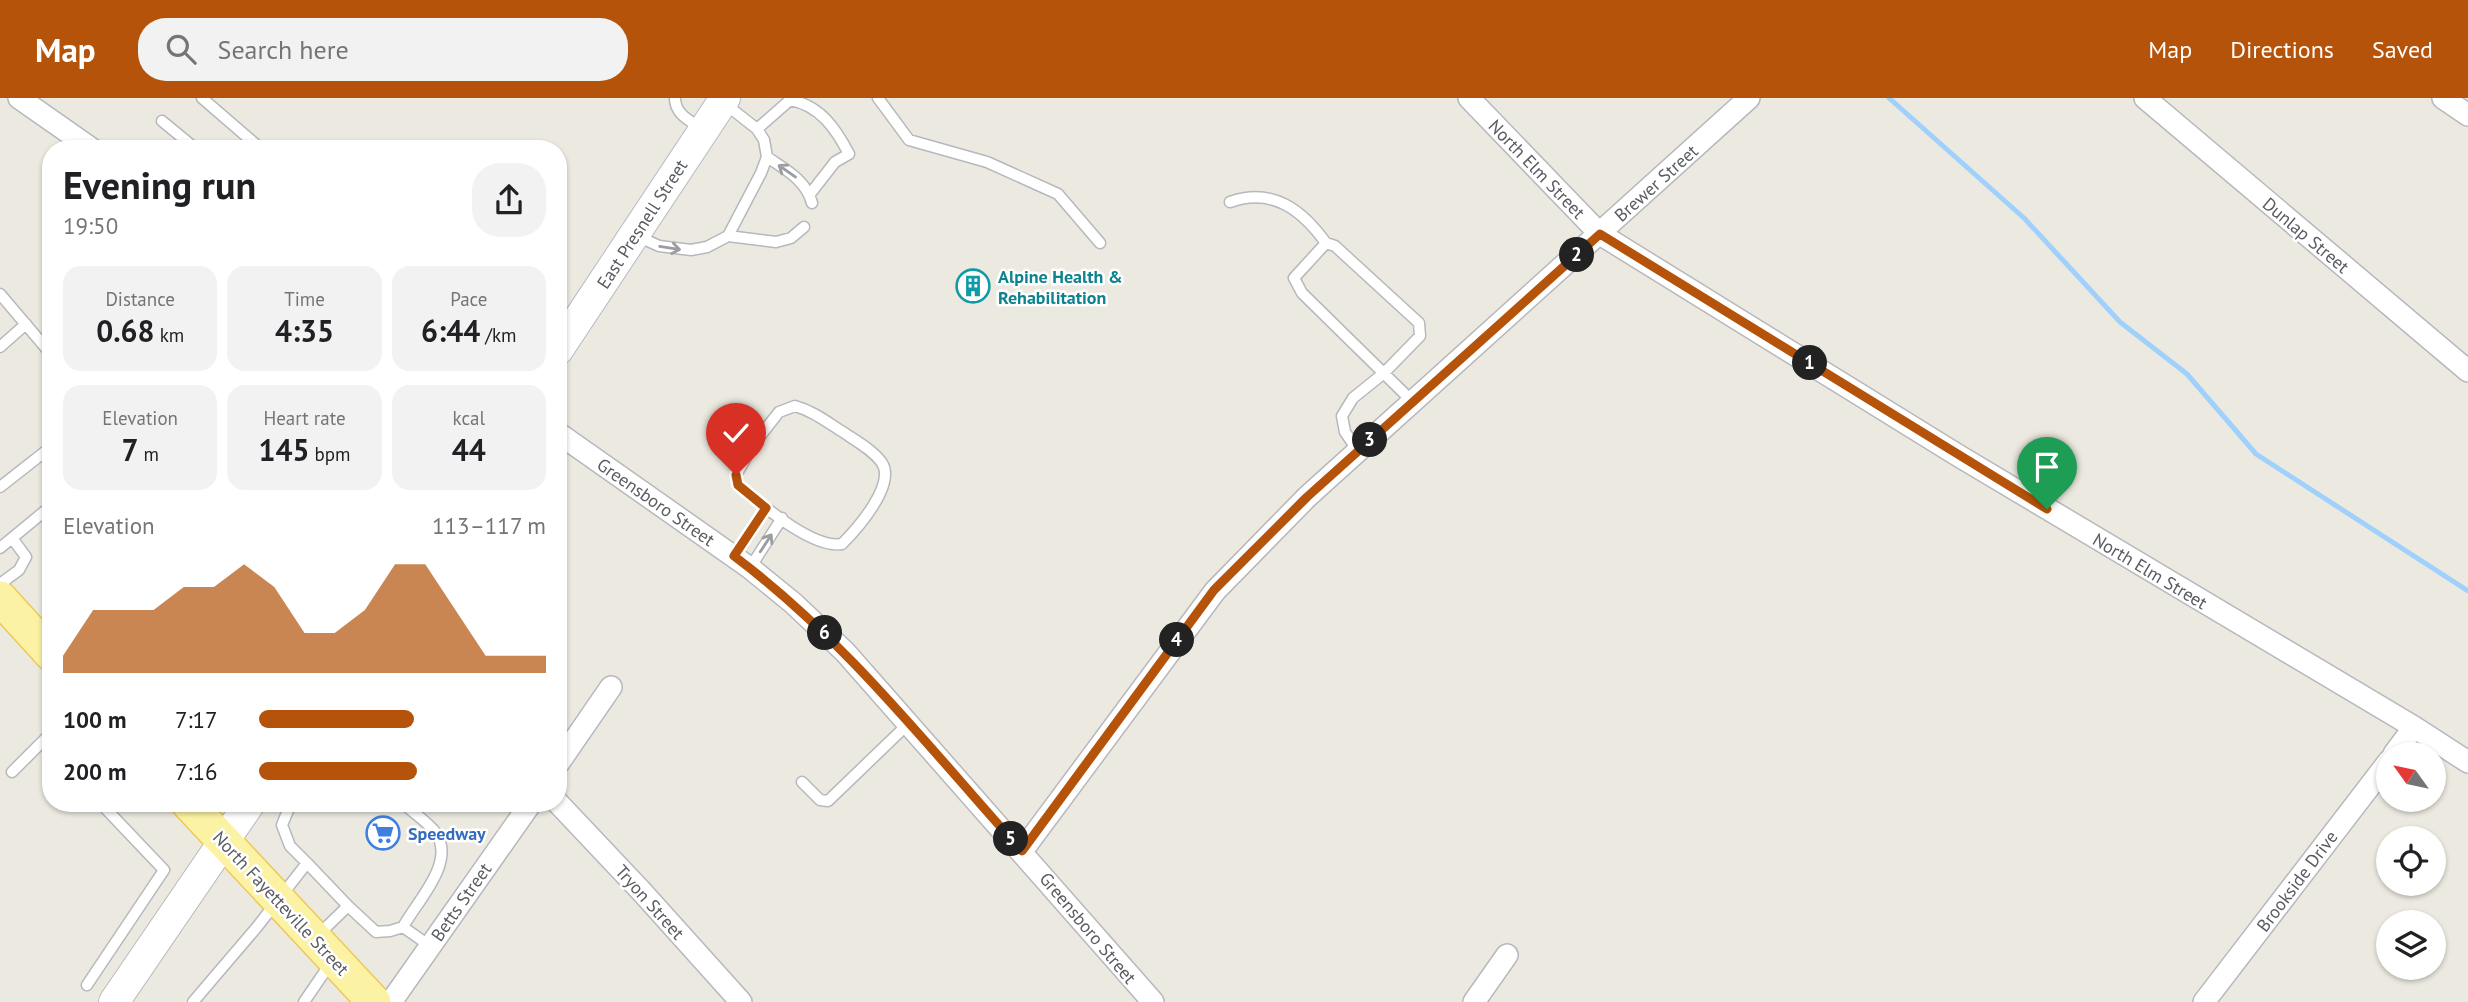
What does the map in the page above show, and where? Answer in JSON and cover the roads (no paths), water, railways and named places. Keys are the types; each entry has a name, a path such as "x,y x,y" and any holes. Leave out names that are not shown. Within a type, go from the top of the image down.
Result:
{"main road":[{"name":"East Presnell Street","path":"567,337 724,100"},
{"path":"0,598 42,644"},
{"name":"North Fayetteville Street","path":"196,812 374,1002"},
{"path":"121,999 138,939 224,842 244,812"}],"street":[{"path":"19,98 79,140"},
{"name":"North Elm Street","path":"1469,98 1600,234 1959,456 2414,727 2468,762"},
{"name":"Brewer Street","path":"1022,851 1214,590 1358,451 1749,98"},
{"name":"Dunlap Street","path":"2145,98 2468,371"},
{"path":"2443,98 2468,115"},
{"name":"Greensboro Street","path":"567,439 742,562 793,603 845,652 1153,1002"},
{"path":"567,751 611,687"},
{"path":"2403,742 2414,727"},
{"name":"Brookside Drive","path":"2204,1002 2376,778"},
{"name":"Betts Street","path":"391,1002 525,812"},
{"name":"Tryon Street","path":"567,812 741,1002"},
{"path":"1474,1002 1507,956"}],"lane":[{"path":"202,98 250,140"},
{"path":"675,98 678,112 704,130"},
{"path":"878,98 909,140 987,162 1058,194 1100,243"},
{"path":"635,235 659,246 691,250 708,247 728,236 767,157 764,140 753,125 724,100"},
{"path":"753,125 790,100 811,107 837,131 849,154 835,162 811,199 795,176 767,157"},
{"path":"162,121 185,140"},
{"path":"1230,202 1252,198 1280,200 1297,210 1313,225 1325,243 1335,246 1419,323 1420,336 1384,373 1353,398 1342,416 1345,432 1358,451"},
{"path":"728,236 776,242 791,238 804,227"},
{"path":"1325,243 1294,278 1302,293 1413,402"},
{"path":"0,293 42,343"},
{"path":"0,347 26,324"},
{"path":"795,405 808,409 863,446 882,463 885,473 881,488 870,510 842,544 825,543 766,508 738,485 736,475 748,452 779,412 795,405"},
{"path":"0,487 42,454"},
{"path":"742,562 766,508"},
{"path":"0,548 42,513"},
{"path":"742,562 782,518"},
{"path":"0,584 19,570 26,557 12,538"},
{"path":"802,782 820,800 828,801 909,723"},
{"path":"12,772 42,742"},
{"path":"88,985 138,939 164,870 109,812"},
{"path":"287,812 282,825 290,846 376,932 403,927 438,870 443,849 435,833 413,812"},
{"path":"193,1002 307,863"},
{"path":"304,1002 324,949 348,906"},
{"path":"403,927 430,946"}],"waterway":[{"path":"1889,98 2024,218 2120,322 2187,374 2256,454 2468,591"}],"place":[{"name":"Alpine Health & Rehabilitation","path":"973,286"},
{"name":"Speedway","path":"383,833"}]}
